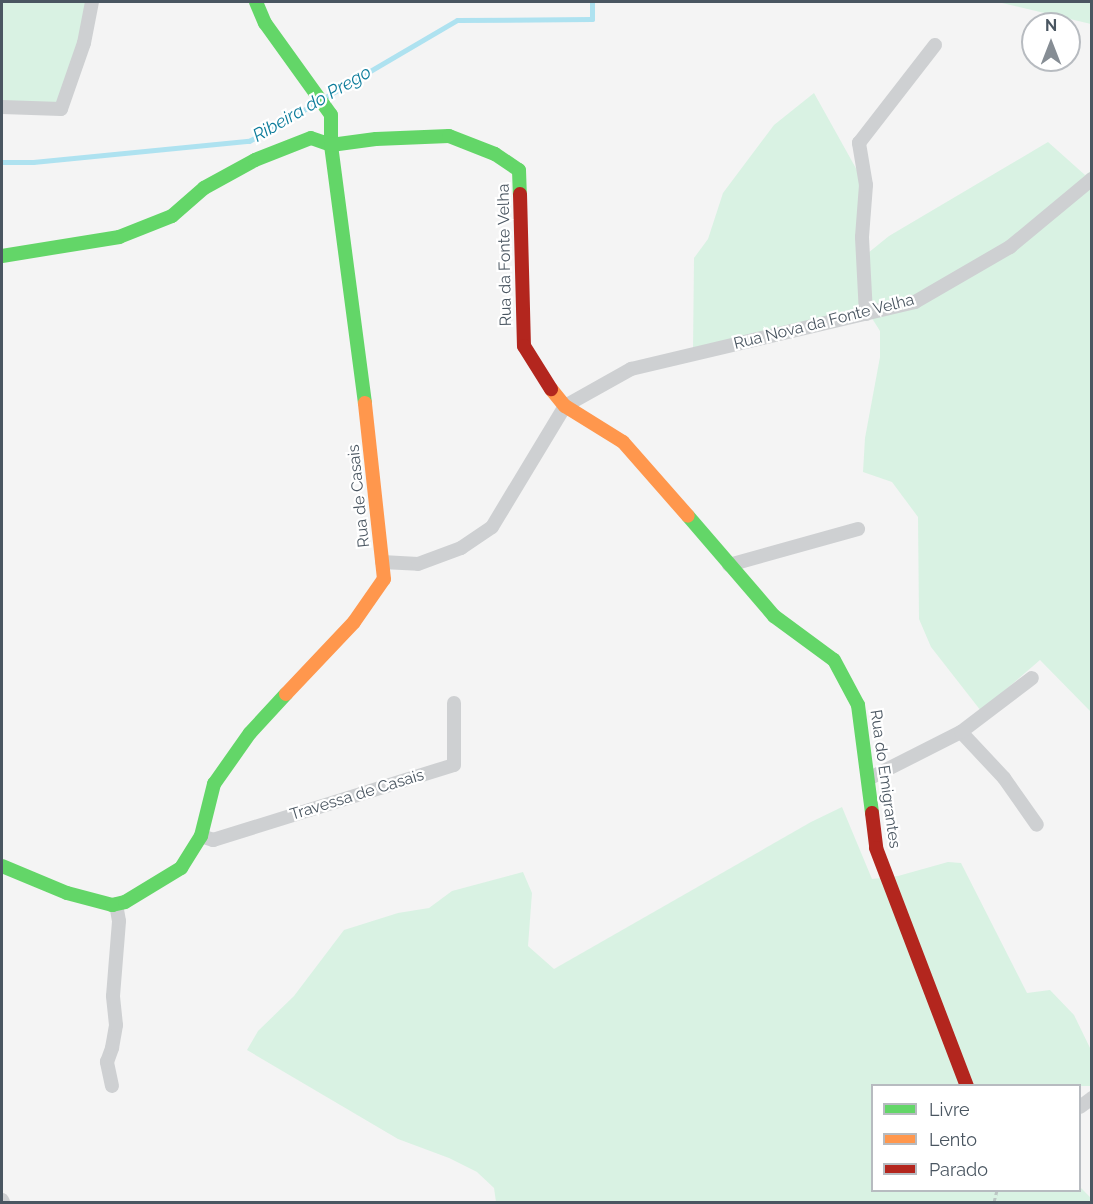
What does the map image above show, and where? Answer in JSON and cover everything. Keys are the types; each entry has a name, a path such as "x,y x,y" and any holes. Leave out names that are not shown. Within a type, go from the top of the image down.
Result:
{"street":[{"path":"2,106 61,109 84,43 92,2"},
{"name":"Rua de Casais","path":"116,904 125,902 181,868 201,836 214,784 250,733 354,622 384,579 367,421 331,145 331,115 329,109 265,23 256,2"},
{"path":"866,314 862,237 866,185 859,143 935,45"},
{"name":"Rua da Fonte Velha","path":"331,145 376,139 448,136 495,154 519,170 524,346 553,393 565,406"},
{"path":"2,256 119,237 172,216 204,188 255,160 311,138 331,145"},
{"name":"Rua Nova da Fonte Velha","path":"565,406 631,369 915,302 1011,247 1092,179"},
{"path":"382,562 418,564 461,548 492,526 565,406"},
{"name":"Rua do Emigrantes","path":"565,406 623,442 774,616 834,660 858,705 876,848 907,934 967,1084"},
{"path":"729,565 858,529"},
{"path":"868,779 960,732 1032,678"},
{"name":"Travessa de Casais","path":"201,836 213,840 454,765 454,703"},
{"path":"960,732 1004,778 1037,825"},
{"path":"2,866 67,893 116,904 119,921 119,951 113,996 116,1025 107,1062 112,1086"}],"green space":[{"path":"2,2 88,2 65,112 2,102"},
{"path":"998,2 1091,2 1091,24 1081,22 1081,12 1040,12"},
{"path":"814,93 858,172 868,253 889,236 1048,142 1085,175 1091,171 1091,712 1040,660 981,711 931,647 919,619 918,517 892,482 863,472 865,438 880,357 880,331 868,312 693,350 694,258 708,239 723,193 774,125"},
{"path":"842,807 872,879 898,876 948,862 961,863 1027,993 1050,990 1074,1015 1091,1050 1091,1086 1081,1086 1081,1084 871,1084 871,1192 1081,1192 1081,1188 1091,1198 1091,1202 496,1202 494,1188 477,1172 449,1158 398,1139 247,1050 258,1031 294,996 344,930 398,913 429,908 452,891 523,872 532,893 528,946 554,969 811,822"}],"waterway":[{"name":"Ribeira do Prego","path":"324,98 457,20 592,19 592,2"},
{"name":"Ribeira do Prego","path":"2,162 33,162 249,141 316,103"}],"traffic: fast":[{"path":"256,2 265,23 331,115 331,145 365,403"},
{"path":"2,256 119,237 172,216 204,188 255,160 311,138 331,145 376,139 449,136 495,154 519,170 520,194"},
{"path":"688,516 774,616 834,660 858,705 872,813"},
{"path":"2,866 67,893 112,905 125,902 181,868 201,836 214,784 250,733 286,694"}],"traffic: slow":[{"path":"551,389 565,406 623,442 688,516"},
{"path":"286,694 354,622 384,579 365,403"}],"traffic: jam":[{"path":"520,194 524,346 551,389"},
{"path":"872,813 876,848 966,1084"}]}
